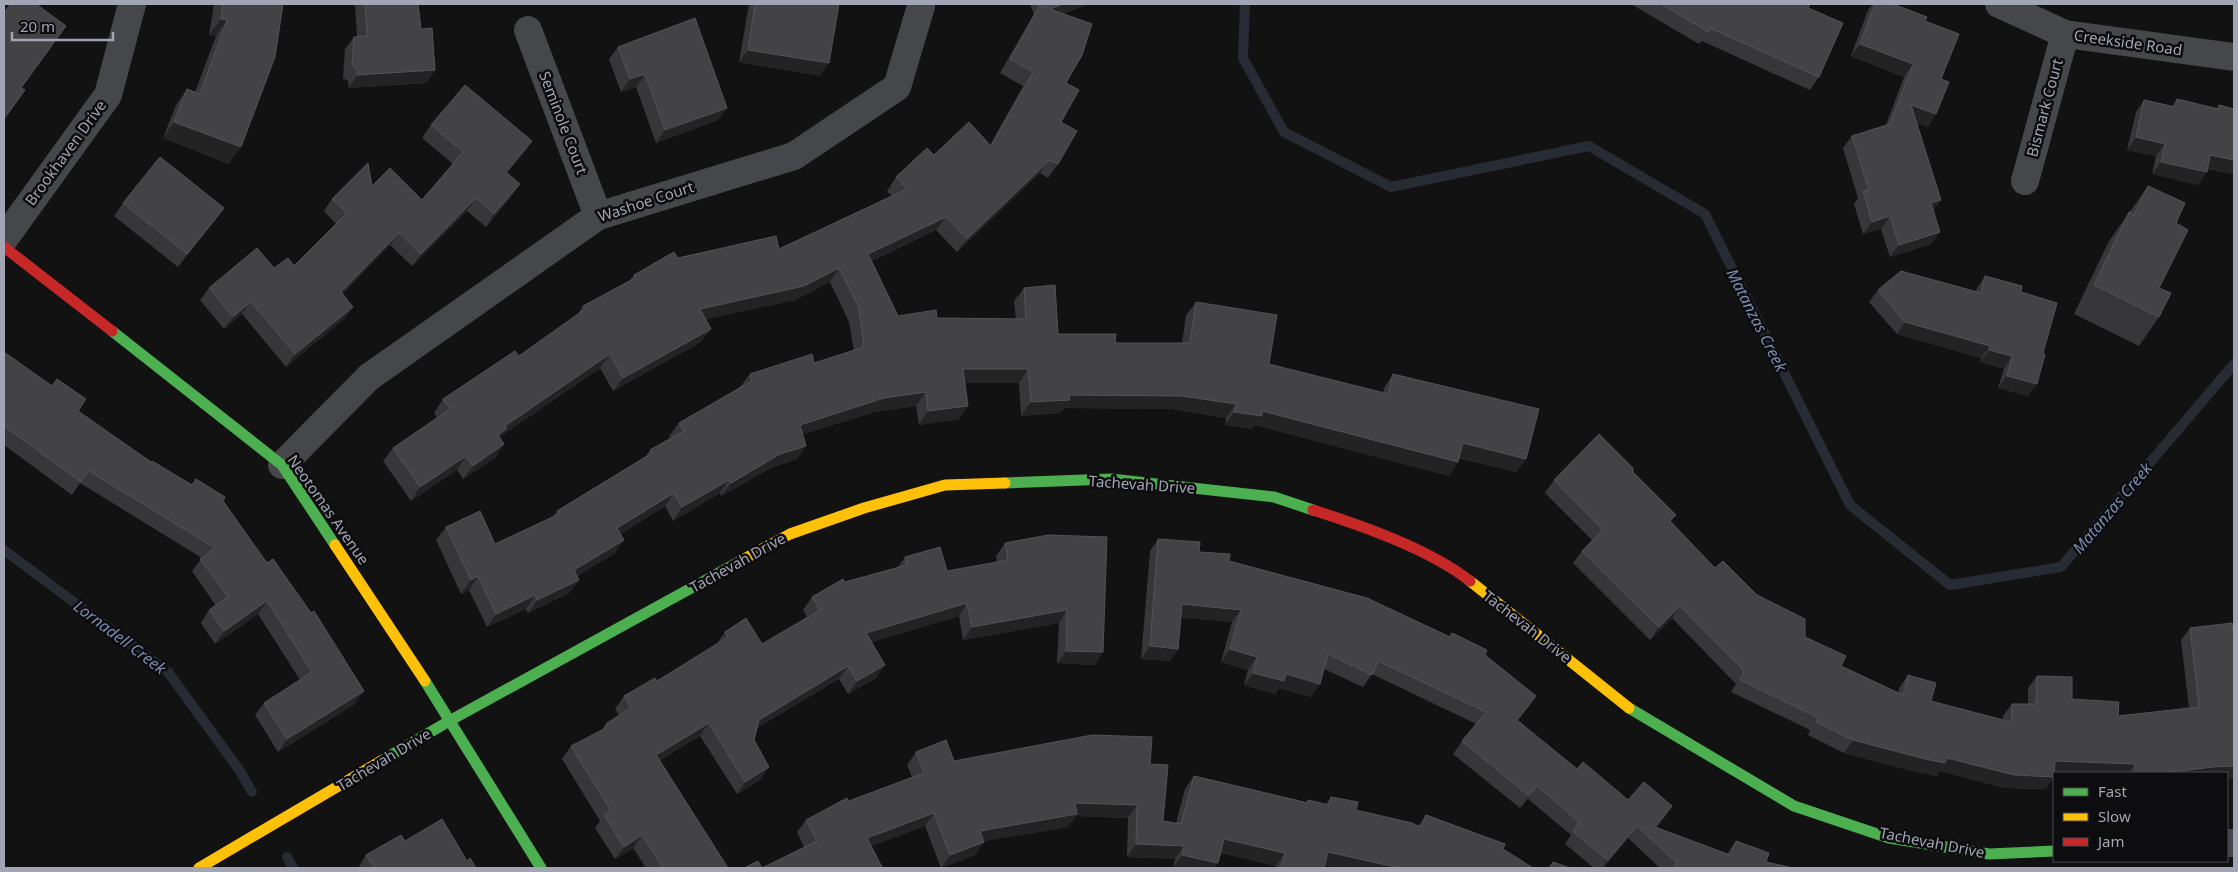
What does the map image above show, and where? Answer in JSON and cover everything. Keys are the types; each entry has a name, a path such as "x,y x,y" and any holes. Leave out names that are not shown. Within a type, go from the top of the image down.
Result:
{"street":[{"name":"Brookhaven Drive","path":"4,239 108,95 132,4"},
{"name":"Creekside Road","path":"1999,4 2065,34 2234,57"},
{"name":"Washoe Court","path":"282,465 369,377 598,216 794,156 897,87 921,6"},
{"name":"Seminole Court","path":"528,30 598,216"},
{"name":"Bismark Court","path":"2025,181 2065,34"},
{"name":"Neotomas Avenue","path":"4,247 282,465 451,720 541,868"},
{"name":"Tachevah Drive","path":"200,868 451,720 790,534 864,508 945,485 1110,480 1274,497 1363,526 1452,567 1633,711 1794,806 1889,838 1987,861 2053,851"}],"building":[{"path":"11,4 36,4 66,26 21,88 25,90 4,119 4,10"},
{"path":"223,4 283,4 275,57 241,147 174,122 187,89 200,94 227,20 221,19"},
{"path":"365,4 418,4 421,29 432,28 435,70 357,75 357,69 352,65 354,37 367,36"},
{"path":"755,4 839,4 829,63 748,50"},
{"path":"1045,4 1063,4 1050,9 1092,24 1082,55 1066,83 1079,90 1061,122 1077,131 1058,164 1050,160 967,239 946,217 868,254 898,316 936,310 937,318 1026,319 1024,288 1055,285 1058,334 1116,334 1115,343 1190,343 1196,302 1277,315 1269,364 1388,394 1393,374 1539,409 1526,459 1463,443 1458,462 1262,411 1262,416 1234,412 1236,404 1182,396 1069,395 1070,400 1031,402 1028,369 963,369 968,406 928,411 926,392 884,398 800,425 806,446 780,454 731,483 729,480 682,507 674,493 617,528 624,540 574,570 579,580 537,600 535,595 496,614 478,576 471,580 446,527 480,511 495,544 559,514 557,511 652,453 650,450 684,431 679,423 752,381 750,374 812,354 814,363 864,347 859,308 839,268 804,286 700,309 711,329 623,378 610,354 505,426 507,428 498,435 504,444 473,466 466,456 420,487 393,448 450,409 443,399 515,351 519,356 585,309 583,306 635,278 634,275 674,252 678,258 776,236 779,249 907,189 896,177 927,148 934,155 969,122 991,146 1033,72 1010,59 1040,5 1047,8"},
{"path":"1661,4 1810,4 1808,8 1843,23 1819,77 1710,28 1708,32"},
{"path":"1875,4 1893,4 1927,17 1925,21 1959,34 1941,79 1949,82 1936,114 1911,105 1941,200 1931,203 1940,232 1899,245 1890,216 1872,222 1863,191 1869,190 1852,136 1890,124 1913,64 1860,44"},
{"path":"695,18 727,108 665,130 645,74 630,79 618,47"},
{"path":"465,85 532,141 506,172 520,184 494,214 476,198 421,254 399,233 341,292 353,307 295,354 251,302 233,317 209,288 257,248 274,268 288,258 294,266 347,213 332,199 368,163 372,186 390,168 422,200 463,152 431,125"},
{"path":"2177,99 2218,109 2219,105 2234,109 2234,160 2210,155 2207,172 2161,162 2165,144 2136,137 2144,100 2175,107"},
{"path":"160,157 224,208 187,254 123,203"},
{"path":"2148,186 2185,203 2176,223 2188,230 2159,288 2171,293 2159,317 2094,285 2129,212 2134,215"},
{"path":"1901,271 1981,293 1985,276 2022,286 2021,292 2057,303 2043,353 2045,354 2037,384 2007,376 2012,356 1989,350 1990,346 1905,322 1878,290"},
{"path":"4,352 52,386 57,379 86,399 78,411 151,462 192,485 196,479 225,497 223,501 267,563 273,559 311,613 314,611 364,691 287,739 264,703 312,672 267,601 224,631 209,610 228,597 200,559 215,548 89,471 81,482 4,426"},
{"path":"1599,434 1633,468 1633,472 1676,515 1670,521 1715,568 1723,561 1757,595 1805,619 1805,637 1846,656 1841,666 1903,695 1908,675 1936,683 1931,701 2011,722 2012,704 2036,704 2037,676 2072,677 2072,699 2119,702 2118,716 2199,707 2190,628 2232,623 2234,638 2234,766 2171,772 2136,772 2135,764 2055,761 2053,777 2014,775 1947,758 1945,763 1925,759 1853,740 1816,722 1819,718 1740,680 1744,671 1680,606 1659,627 1582,551 1603,530 1554,480"},
{"path":"1048,535 1107,537 1103,652 1066,651 1067,610 972,627 967,603 866,633 885,665 857,681 848,666 759,720 754,740 769,767 745,782 709,723 656,755 728,868 663,868 642,835 624,847 604,815 611,811 571,746 604,729 607,723 631,708 624,696 655,678 657,681 728,637 725,632 746,618 762,644 820,610 812,597 843,579 845,582 907,565 905,557 940,547 947,571 1008,560 1005,543"},
{"path":"1158,539 1200,542 1199,552 1230,554 1229,561 1367,598 1450,637 1452,633 1487,650 1485,655 1536,696 1517,720 1577,769 1583,762 1628,800 1644,782 1672,806 1655,827 1730,855 1736,841 1769,853 1766,862 1793,868 1674,868 1676,862 1637,826 1608,860 1573,832 1579,822 1537,786 1529,796 1462,741 1486,712 1378,661 1372,675 1328,654 1320,684 1286,674 1284,681 1253,673 1257,657 1230,649 1241,610 1182,604 1178,649 1150,646"},
{"path":"1092,735 1152,737 1150,764 1168,765 1163,821 1181,824 1194,776 1308,803 1308,800 1329,805 1331,797 1358,802 1356,810 1412,823 1421,827 1426,815 1505,844 1503,849 1533,868 1400,868 1328,852 1324,868 1281,868 1285,853 1224,839 1218,863 1182,855 1184,846 1136,844 1137,805 1075,803 1077,814 980,831 984,842 950,855 934,813 867,838 881,868 762,868 817,841 806,820 847,798 849,801 924,773 916,752 946,740 954,761"},
{"path":"442,819 467,861 470,858 476,868 374,868 366,855 401,835 405,841"},
{"path":"758,861 762,868 744,868"},
{"path":"1553,862 1570,868 1549,868"}],"waterway":[{"name":"Matanzas Creek","path":"1245,4 1243,58 1284,132 1391,187 1589,146 1705,214 1850,505 1950,585 2061,567 2234,364"},
{"name":"Lornadell Creek","path":"4,550 168,672 240,771 252,792"},
{"name":"Lornadell Creek","path":"287,857 293,868"}],"traffic: fast":[{"path":"112,331 282,465 335,545"},
{"path":"1005,483 1111,479 1274,497 1313,510"},
{"path":"381,761 451,720 744,559"},
{"path":"425,681 541,868"},
{"path":"1629,708 1794,806 1889,838 1989,854 2053,851"}],"traffic: slow":[{"path":"744,559 790,534 864,508 945,485 1005,483"},
{"path":"335,545 425,681"},
{"path":"1470,581 1629,708"},
{"path":"199,868 381,761"}],"traffic: jam":[{"path":"4,247 112,331"},
{"path":"1313,510 1374,531 1415,549 1454,569 1470,581"}]}
